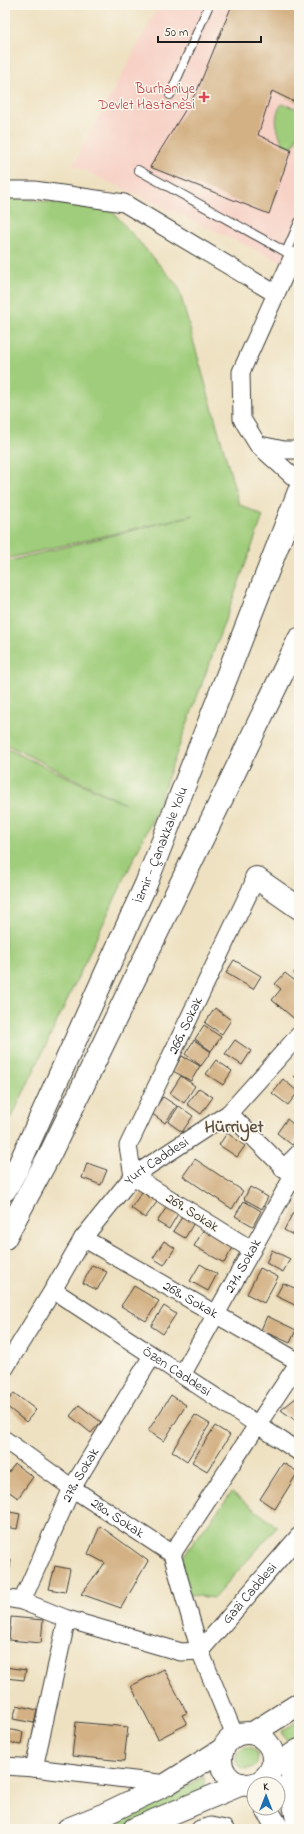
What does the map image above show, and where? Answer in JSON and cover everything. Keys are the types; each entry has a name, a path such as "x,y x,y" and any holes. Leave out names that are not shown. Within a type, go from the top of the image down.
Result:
{"main road":[{"name":"İzmir - Çanakkale Yolu","path":"5,1190 18,1166 146,884 299,491"},
{"path":"5,1238 51,1152 299,639"},
{"path":"256,878 299,908"},
{"path":"68,1829 105,1814 167,1784 237,1740 299,1704"},
{"path":"246,1782 234,1781 225,1771 221,1758 237,1740 261,1737 268,1743 272,1751 273,1760 265,1776"},
{"path":"270,1776 299,1750"},
{"path":"292,1823 290,1785 294,1765 299,1757"},
{"path":"134,1829 246,1789"},
{"path":"280,1816 292,1823"}],"street":[{"path":"5,190 34,190 124,203 276,294"},
{"path":"293,256 241,372 242,419 258,445 299,482"},
{"path":"258,445 284,450 299,450"},
{"name":"266. Sokak","path":"133,1176 128,1146 256,878"},
{"name":"Yurt Caddesi","path":"5,1368 83,1238 133,1176 229,1113 299,1035"},
{"path":"229,1113 292,1176"},
{"name":"271. Sokak","path":"182,1375 292,1176 299,1153"},
{"name":"269. Sokak","path":"133,1176 252,1250"},
{"name":"268. Sokak","path":"83,1238 299,1362"},
{"name":"Özen Caddesi","path":"53,1290 299,1452"},
{"name":"278. Sokak","path":"22,1601 72,1488 152,1356"},
{"path":"237,1740 200,1651 172,1554 299,1362"},
{"name":"280. Sokak","path":"5,1440 72,1488 172,1554"},
{"name":"Gazi Caddesi","path":"200,1651 299,1536"},
{"path":"5,1598 22,1601 66,1619 182,1652 200,1651"},
{"path":"34,1768 66,1619"},
{"path":"5,1766 34,1768 167,1784"},
{"path":"200,1829 211,1826 225,1829"}],"lane":[{"path":"170,95 209,5"},
{"path":"138,170 293,256 299,222"}],"shaded area":[{"name":"Burhaniye Devlet Hastanesi","path":"159,5 299,5 299,270 73,165"}],"green space":[{"path":"282,104 299,109 299,131 293,147 283,144 277,129 277,114"},
{"path":"5,196 112,211 178,286 239,504 263,516 153,818 5,1132 5,748 125,804 5,744 5,562 194,515 5,559"},
{"path":"232,1492 277,1527 214,1598 190,1595 178,1563"},
{"path":"299,1720 299,1737 289,1744 281,1732"},
{"path":"247,1747 255,1750 258,1758 255,1766 247,1769 239,1766 236,1758 239,1750"},
{"path":"204,1777 206,1788 151,1816 116,1829 95,1829"}],"building":[{"name":"Burhaniye Devlet Hastanesi","path":"232,5 299,5 299,29 295,37 299,38 299,104 272,91 258,135 291,150 269,214 150,167 197,91"},
{"path":"234,960 261,976 253,989 226,973"},
{"path":"299,965 299,977 294,973"},
{"path":"285,973 299,984 299,1019 297,1021 272,1000 281,989 275,984"},
{"path":"215,1008 231,1020 222,1034 205,1023"},
{"path":"204,1025 221,1037 211,1051 195,1039"},
{"path":"194,1040 211,1052 201,1066 185,1054"},
{"path":"235,1040 251,1051 242,1065 225,1054"},
{"path":"182,1056 200,1066 191,1081 173,1071"},
{"path":"216,1060 232,1071 223,1085 206,1074"},
{"path":"299,1070 299,1081 294,1076"},
{"path":"181,1076 195,1086 184,1103 170,1093"},
{"path":"283,1079 298,1092 288,1105 272,1093"},
{"path":"199,1088 213,1097 201,1114 187,1104"},
{"path":"163,1097 177,1106 165,1123 151,1113"},
{"path":"179,1106 193,1116 182,1132 168,1122"},
{"path":"287,1119 299,1129 299,1137 292,1145 277,1133"},
{"path":"227,1133 245,1146 237,1157 219,1145"},
{"path":"195,1159 243,1191 232,1209 183,1176"},
{"path":"87,1163 107,1170 101,1185 82,1178"},
{"path":"250,1187 268,1197 262,1209 244,1199"},
{"path":"142,1192 157,1202 145,1218 131,1208"},
{"path":"244,1201 261,1211 253,1226 235,1216"},
{"path":"299,1201 299,1238 284,1230"},
{"path":"168,1205 179,1212 169,1229 157,1222"},
{"path":"184,1214 195,1221 185,1238 173,1231"},
{"path":"204,1229 234,1246 224,1263 194,1246"},
{"path":"164,1241 175,1248 164,1265 153,1258"},
{"path":"272,1250 290,1259 283,1272 266,1263"},
{"path":"200,1264 217,1274 208,1291 190,1281"},
{"path":"92,1265 107,1272 97,1290 83,1283"},
{"path":"260,1268 278,1277 264,1303 247,1294"},
{"path":"283,1283 299,1290 299,1307 276,1296"},
{"path":"134,1286 159,1301 146,1321 121,1306"},
{"path":"164,1306 176,1314 163,1334 151,1326"},
{"path":"267,1316 296,1330 290,1343 261,1330"},
{"path":"14,1393 36,1410 26,1422 5,1405"},
{"path":"171,1395 186,1405 164,1441 148,1431"},
{"path":"297,1397 299,1400 299,1423 281,1410"},
{"path":"79,1405 101,1422 91,1433 70,1416"},
{"path":"195,1415 210,1424 187,1461 172,1451"},
{"path":"215,1426 230,1435 207,1471 192,1462"},
{"path":"283,1463 298,1472 275,1509 260,1499"},
{"path":"15,1464 33,1477 18,1498 5,1489 5,1477"},
{"path":"5,1511 20,1514 17,1529 5,1527"},
{"path":"100,1526 148,1561 121,1608 81,1594 105,1563 88,1554"},
{"path":"5,1559 11,1560 8,1583 5,1582"},
{"path":"55,1566 70,1569 65,1592 49,1589"},
{"path":"11,1617 43,1620 41,1643 9,1640"},
{"path":"5,1667 26,1670 24,1680 5,1678"},
{"path":"164,1669 187,1713 182,1715 187,1724 158,1739 131,1686"},
{"path":"17,1705 37,1710 34,1723 13,1719"},
{"path":"76,1722 128,1727 124,1761 72,1756"},
{"path":"5,1729 23,1732 21,1745 5,1742"}],"place":[{"name":"Burhaniye Devlet Hastanesi","path":"204,97"}],"district":[{"name":"Hürriyet","path":"234,1128"}]}
